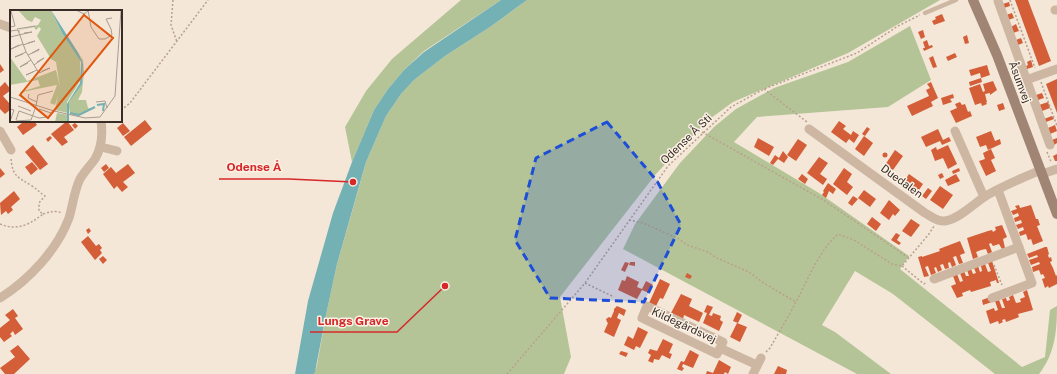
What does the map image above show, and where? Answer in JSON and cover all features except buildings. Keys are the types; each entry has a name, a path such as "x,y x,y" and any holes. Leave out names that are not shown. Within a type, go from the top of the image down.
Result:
{"street":[{"name":"Åsumvej","path":"973,0 997,55 1057,214"},
{"name":"Åsumvej","path":"998,1 1050,145"},
{"path":"0,24 10,28"},
{"name":"Åsumvej","path":"1026,80 1057,69"},
{"path":"0,298 21,282 43,261 54,245 69,216 80,180 95,159 101,147 101,122"},
{"name":"Duedalen","path":"809,130 938,220"},
{"path":"0,131 12,150"},
{"path":"955,131 984,197"},
{"path":"101,147 117,151"},
{"path":"938,220 943,222 953,219 984,197 998,190 1042,172 1056,169"},
{"path":"992,298 1032,283 998,190"},
{"path":"934,279 1019,247"},
{"name":"Kildegårdsvej","path":"647,306 723,342 720,348 717,354 642,318 647,306"},
{"name":"Kildegårdsvej","path":"720,348 757,366"}],"lane":[{"path":"925,13 956,0"}],"path":[{"path":"173,0 171,25 177,42"},
{"path":"122,109 130,103 208,0"},
{"path":"1010,0 1057,126"},
{"name":"Odense Å Sti","path":"507,374 585,283 668,166 702,132 731,107 764,89 857,53 898,26 925,13"},
{"path":"764,89 807,122 809,130"},
{"path":"702,132 825,201 909,258"},
{"path":"1050,145 1046,148 1056,169"},
{"path":"12,150 11,159 14,173 19,180 33,187 45,196 39,203 39,211 43,214"},
{"path":"0,224 10,227 21,227 43,214 57,211 69,216"},
{"path":"629,220 643,223 679,239 687,246 708,252 715,257 749,272 765,284 796,302"},
{"path":"902,266 929,234 938,220"},
{"path":"757,366 770,348 822,252 829,242 838,234 854,240 892,264 902,266 924,284 934,279"},
{"path":"992,257 1005,293"},
{"path":"585,283 614,297"}],"highlighted area":[{"path":"607,122 657,181 681,225 644,302 550,298 515,240 536,158"}],"green space":[{"path":"461,0 501,0 424,51 404,70 388,89 374,110 352,162 345,127 366,91 392,59"},
{"path":"527,0 940,0 848,53 733,102 711,118 684,144 656,174 560,297 571,357 564,374 314,374 337,264 366,162 386,116 401,94 414,80 445,56 490,27"},
{"path":"910,26 931,80 888,107 757,117 734,142 819,193 909,256 900,269 1022,367 1045,357 1050,310 1057,306 1056,333 1052,350 1039,374 995,374 893,294 855,271 822,325 835,332 891,374 857,374 623,249 635,224 680,163 714,127 736,109 774,88 848,62"}],"water":[{"path":"501,0 527,0 490,27 445,56 414,80 401,94 386,116 366,162 337,264 315,372 314,374 295,374 308,301 333,213 352,162 374,110 388,89 404,70 424,52"}],"place":[{"name":"Odense Å","path":"353,182"},
{"name":"Lungs Grave","path":"445,286"}]}
